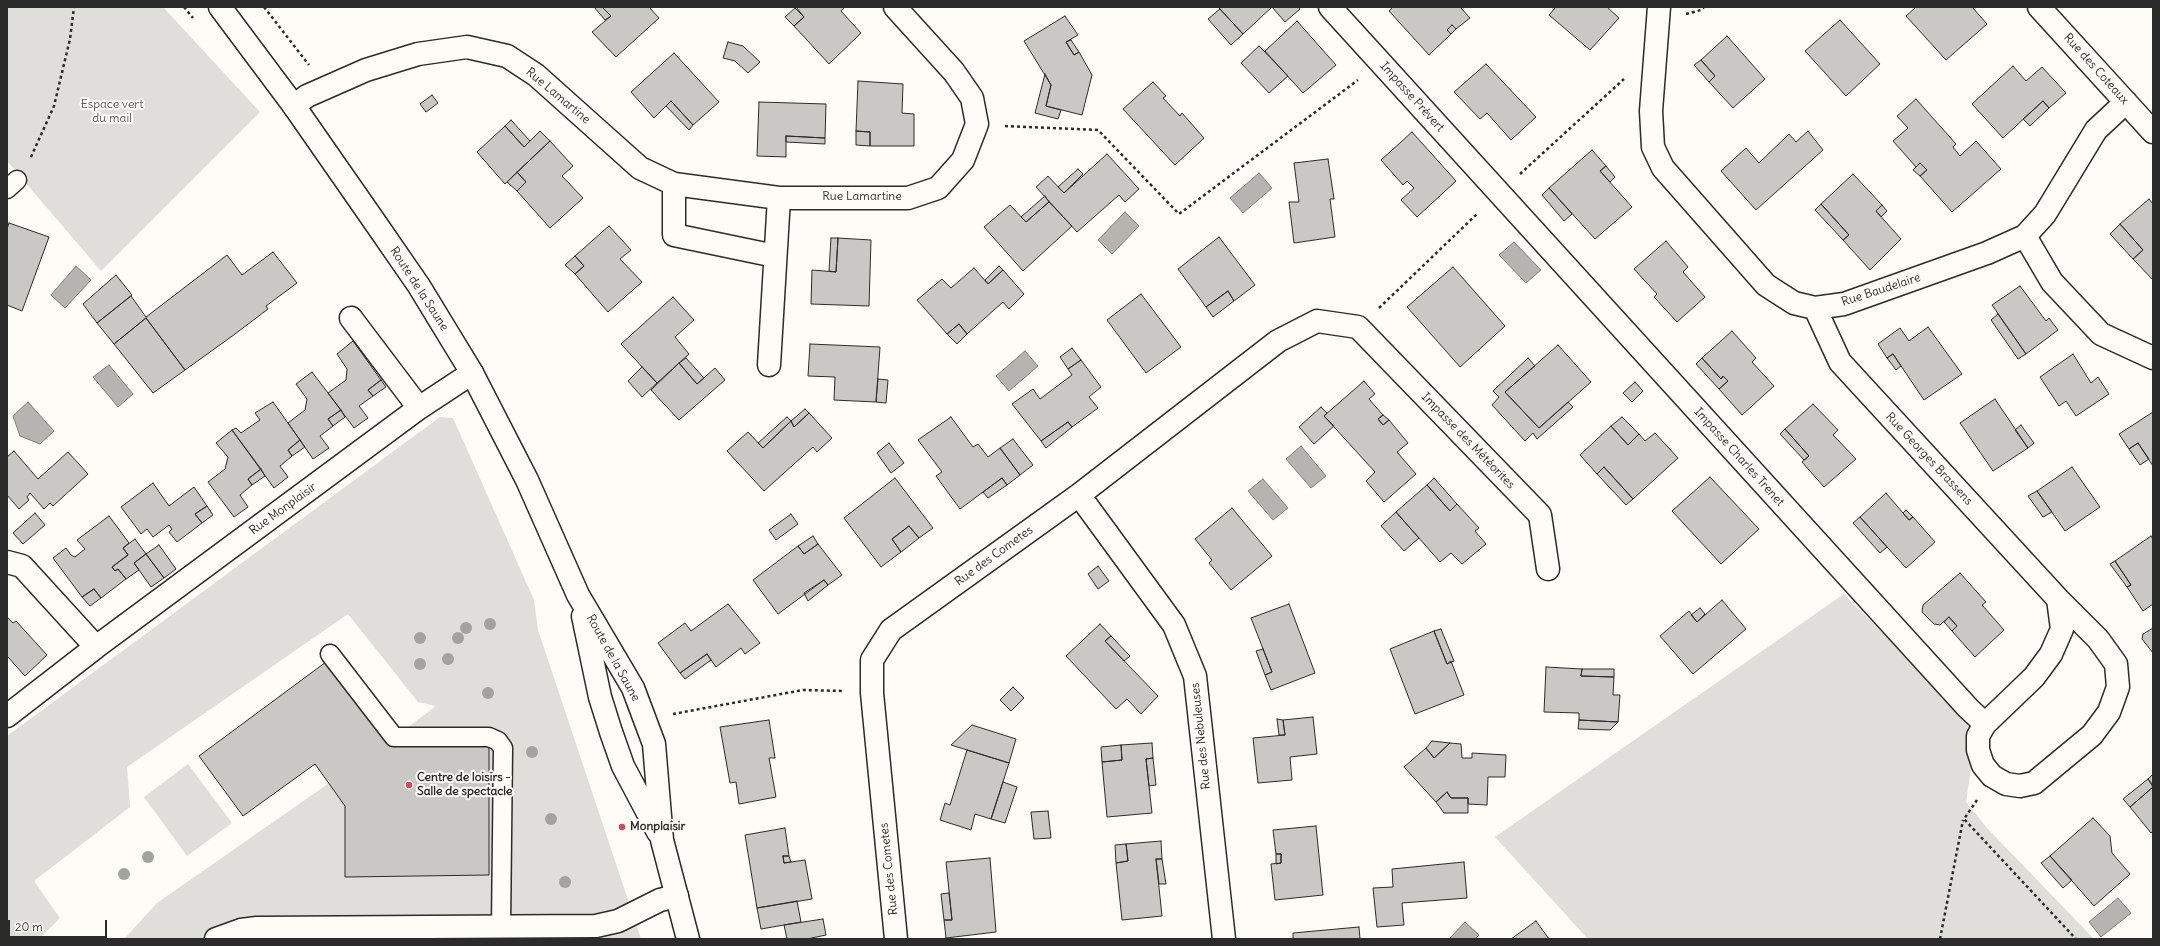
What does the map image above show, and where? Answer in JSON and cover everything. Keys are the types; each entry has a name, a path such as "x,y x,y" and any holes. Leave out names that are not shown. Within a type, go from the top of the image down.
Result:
{"street":[{"name":"Route de la Saune","path":"220,7 294,106 419,286 472,373 527,480 578,595 633,688 652,738 658,777 662,840 688,939"},
{"path":"895,7 954,72 972,98 977,124"},
{"name":"Impasse Prévert","path":"1330,7 1497,190"},
{"name":"Rue Baudelaire","path":"1659,7 1657,49 1651,111 1653,147 1663,168 1766,285 1794,303 1815,308 1844,304 1987,254 2025,236 2045,214 2096,130 2126,102"},
{"name":"Rue des Coteaux","path":"2039,7 2153,132"},
{"name":"Rue Lamartine","path":"294,106 307,96 366,70 418,54 467,46 507,56 536,75 640,168 674,184 779,198 908,198 938,188 963,160 977,124"},
{"path":"674,184 674,235 775,256"},
{"name":"Impasse Charles Trenet","path":"1497,190 1968,708 1986,724"},
{"path":"769,365 779,198"},
{"path":"2025,236 2052,282 2101,334 2153,358"},
{"name":"Rue Georges Brassens","path":"1815,308 1840,362 2058,599 2098,639 2116,664 2118,687 2109,712 2092,735 2034,783 2020,786 2006,784 1992,776"},
{"path":"351,318 419,408"},
{"name":"Rue des Cometes","path":"896,939 872,692 872,660 891,630 1079,495 1278,341 1317,321 1358,327"},
{"name":"Impasse des Météorites","path":"1358,327 1540,515 1548,569"},
{"name":"Rue Monplaisir","path":"7,716 419,408 451,385 472,373"},
{"name":"Rue des Nebuleuses","path":"1079,495 1174,625 1195,676 1224,939"},
{"path":"7,562 22,566 96,648"},
{"name":"Route de la Saune","path":"578,595 600,697 611,732 623,766 662,840"},
{"path":"1992,776 1983,765 1978,750 1978,736 1986,724 2034,677 2051,654 2062,629 2058,599"},
{"path":"216,939 240,930 257,928 596,926 618,921 660,900 677,896"}],"lane":[{"path":"330,654 394,737 489,736 498,741 503,748 501,927"}],"path":[{"path":"12,185 32,155 54,106 70,39 74,7"},
{"path":"264,7 327,88"},
{"path":"1358,327 1497,190 1657,49"},
{"path":"977,124 1098,130 1179,214 1381,63"},
{"path":"668,715 803,690 872,692"},
{"path":"1940,939 1964,819 1992,776"},
{"path":"1964,819 2076,939"}],"green space":[{"name":"Espace vert du mail","path":"7,7 163,7 260,112 101,271 7,161"},
{"path":"440,417 453,418 534,600 538,630 641,939 124,939 157,903 391,740 436,706 418,702 348,614 127,767 130,807 34,881 60,918 39,939 7,939 7,736"},
{"path":"1844,594 1977,728 1966,802 1987,828 2094,939 1588,939 1495,837"},
{"path":"188,764 232,823 187,856 144,797"}],"shaded area":[{"path":"1259,173 1272,188 1243,213 1230,198"},
{"path":"1125,212 1139,226 1112,254 1098,240"},
{"path":"1514,242 1541,270 1526,283 1499,255"},
{"path":"76,266 91,280 65,308 51,295"},
{"path":"1025,351 1038,366 1009,391 996,376"},
{"path":"109,365 133,394 118,407 93,377"},
{"path":"28,402 54,431 40,444 20,436 13,416"},
{"path":"1301,446 1326,476 1311,488 1286,459"},
{"path":"1263,479 1288,508 1273,520 1248,491"},
{"path":"2118,898 2131,913 2101,937 2089,922"},
{"path":"1465,922 1479,935 1475,939 1449,939"}],"building":[{"path":"594,7 602,7 611,16 605,20"},
{"path":"602,7 649,7 659,18 616,57 592,32 611,16"},
{"path":"796,7 845,7 841,11 861,33 829,64 794,26 804,17"},
{"path":"1218,7 1272,7 1243,34"},
{"path":"1272,7 1298,7 1300,9 1285,22"},
{"path":"1393,7 1460,7 1470,18 1456,29 1452,25 1447,30 1451,34 1429,55 1389,11"},
{"path":"1556,7 1607,7 1619,18 1590,50 1549,15"},
{"path":"1916,7 1972,7 1987,24 1946,60 1906,16"},
{"path":"795,8 804,17 794,26 785,17"},
{"path":"1220,9 1243,34 1231,45 1208,19"},
{"path":"1065,16 1078,35 1066,42 1074,55 1079,52 1092,75 1082,115 1046,106 1051,85 1024,41"},
{"path":"1840,20 1880,64 1846,96 1805,51"},
{"path":"1297,21 1336,65 1303,93 1265,51"},
{"path":"1452,25 1456,29 1451,34 1447,30"},
{"path":"1727,36 1765,79 1733,108 1709,82 1715,76 1701,60"},
{"path":"1071,40 1079,52 1074,55 1066,42"},
{"path":"728,42 743,46 760,62 748,73 735,61 723,58"},
{"path":"1259,46 1288,76 1269,93 1241,63"},
{"path":"674,53 719,102 693,125 671,101 654,118 631,92"},
{"path":"1701,60 1715,76 1709,82 1694,65"},
{"path":"1486,64 1536,117 1511,140 1487,113 1480,119 1454,92"},
{"path":"2013,66 2026,81 2042,67 2066,93 2049,108 2043,101 2003,138 1972,104"},
{"path":"1045,74 1051,85 1046,106 1061,110 1058,119 1035,113"},
{"path":"858,81 903,84 902,113 914,114 914,146 870,146 870,132 856,131"},
{"path":"1153,82 1166,96 1163,98 1180,116 1182,113 1204,138 1175,165 1123,109"},
{"path":"432,95 438,103 426,112 420,104"},
{"path":"1916,99 1956,144 1953,147 1960,156 1976,141 2001,169 1952,212 1920,176 1927,170 1920,163 1916,167 1893,141 1908,128 1897,116"},
{"path":"671,101 693,125 689,130 666,106"},
{"path":"2043,101 2049,108 2030,126 2023,119"},
{"path":"759,102 826,104 825,138 786,136 786,157 757,156"},
{"path":"511,120 530,141 524,147 505,126"},
{"path":"505,126 524,147 540,131 550,141 505,184 477,152"},
{"path":"856,131 870,132 870,146 856,145"},
{"path":"1808,131 1823,150 1756,210 1721,171 1746,148 1759,163 1789,134 1796,142"},
{"path":"1412,132 1456,181 1417,217 1401,200 1414,188 1407,181 1403,185 1381,160"},
{"path":"786,136 825,138 825,144 786,142"},
{"path":"550,141 573,166 562,176 583,198 550,228 517,191 526,182 517,172"},
{"path":"1592,150 1606,166 1600,171 1632,207 1595,239 1549,188"},
{"path":"1107,154 1139,189 1125,202 1119,195 1077,232 1036,187 1048,176 1064,193"},
{"path":"1328,159 1334,199 1330,199 1335,237 1294,243 1289,202 1299,202 1294,163"},
{"path":"1920,163 1927,170 1920,176 1913,170"},
{"path":"1606,166 1615,177 1610,182 1600,171"},
{"path":"1078,169 1083,174 1064,193 1058,187"},
{"path":"517,172 526,182 517,191 507,182"},
{"path":"1853,174 1882,205 1876,211 1901,239 1870,270 1843,240 1849,235 1821,204"},
{"path":"1549,188 1572,214 1564,221 1542,195"},
{"path":"1045,196 1049,202 1026,222 1021,217"},
{"path":"2149,199 2153,204 2153,280 2133,259 2143,250 2120,224"},
{"path":"1049,202 1072,226 1023,271 984,227 1010,205 1026,222"},
{"path":"1821,204 1849,235 1843,240 1815,210"},
{"path":"1882,205 1887,211 1881,217 1876,211"},
{"path":"9,223 49,237 22,311 7,305 7,229"},
{"path":"2120,224 2143,250 2133,259 2110,234"},
{"path":"609,226 631,250 620,259 642,282 608,312 575,274 584,266 575,256"},
{"path":"1219,237 1255,285 1234,301 1228,291 1206,307 1178,269"},
{"path":"831,238 838,238 836,272 829,271"},
{"path":"838,238 871,240 869,306 811,304 812,270 836,272"},
{"path":"1666,241 1688,267 1683,272 1705,297 1677,322 1654,297 1657,294 1634,269"},
{"path":"273,252 297,283 266,306 268,309 185,370 146,318 114,344 97,323 131,296 146,317 227,255 242,275"},
{"path":"575,256 584,266 575,274 565,265"},
{"path":"999,266 1003,270 988,284 985,280"},
{"path":"1453,267 1505,326 1460,367 1407,307"},
{"path":"974,268 988,284 1003,270 1024,294 1009,309 1003,302 967,334 959,324 947,334 917,300 942,279 951,288"},
{"path":"116,275 132,295 97,323 83,304"},
{"path":"2020,286 2046,321 2049,318 2058,330 2026,354 1992,305"},
{"path":"1228,291 1234,301 1213,317 1206,307"},
{"path":"1141,294 1181,347 1146,373 1107,320"},
{"path":"673,297 694,320 675,337 689,354 657,383 621,344"},
{"path":"1998,314 2026,354 2018,359 1991,320"},
{"path":"146,318 185,370 153,393 114,344"},
{"path":"959,324 967,334 957,344 947,334"},
{"path":"1928,327 1962,374 1924,400 1893,354 1887,358 1878,344 1900,328 1909,341"},
{"path":"1732,331 1756,358 1752,362 1774,386 1742,415 1719,389 1728,381 1723,376 1721,379 1702,358"},
{"path":"353,341 381,380 368,390 373,396 359,406 368,418 354,428 328,393 346,380 347,369 337,354"},
{"path":"810,344 880,347 876,402 834,400 835,377 808,376"},
{"path":"1558,345 1591,382 1539,428 1505,392"},
{"path":"1072,348 1081,360 1068,369 1060,357"},
{"path":"1893,354 1901,366 1896,370 1887,358"},
{"path":"2073,354 2091,383 2098,377 2109,394 2076,416 2066,401 2059,406 2040,377"},
{"path":"686,358 704,378 697,384 679,363"},
{"path":"1528,358 1535,366 1505,392 1539,428 1568,402 1573,407 1537,439 1533,433 1525,441 1492,405 1499,397 1493,391"},
{"path":"1702,358 1721,379 1723,376 1728,381 1719,389 1696,364"},
{"path":"1081,360 1101,387 1089,397 1098,408 1072,427 1068,422 1041,441 1012,404 1033,389 1040,399 1072,375 1068,369"},
{"path":"679,363 697,384 715,368 725,380 679,420 651,390"},
{"path":"642,367 657,383 642,397 628,381"},
{"path":"312,372 341,410 328,419 333,426 320,436 329,448 313,459 288,423 305,410 307,399 296,384"},
{"path":"878,379 888,380 886,403 876,402"},
{"path":"381,380 386,387 373,396 368,390"},
{"path":"1364,381 1375,394 1369,399 1383,415 1378,419 1383,425 1389,420 1408,443 1397,452 1416,474 1384,502 1366,481 1375,472 1324,416"},
{"path":"1635,382 1643,391 1632,402 1623,393"},
{"path":"1995,399 2028,448 1993,471 1960,423"},
{"path":"273,402 300,440 288,450 292,456 280,466 288,477 274,488 232,430 236,428 241,433 260,420 255,413"},
{"path":"1813,404 1838,430 1833,435 1856,459 1824,487 1802,462 1809,456 1785,429"},
{"path":"1321,407 1327,413 1324,416 1334,426 1314,444 1299,427"},
{"path":"805,409 809,413 794,427 791,421"},
{"path":"341,410 345,417 333,426 328,419"},
{"path":"2153,412 2153,466 2138,443 2129,449 2119,434"},
{"path":"809,413 832,438 817,452 813,447 764,491 727,451 748,432 763,448 791,421 794,427"},
{"path":"1383,415 1389,420 1383,425 1378,419"},
{"path":"787,417 791,421 763,448 758,443"},
{"path":"951,417 973,447 978,444 988,457 1000,448 1020,475 1007,485 1002,478 960,509 936,476 942,472 918,440"},
{"path":"1622,417 1639,434 1628,445 1611,426"},
{"path":"1068,422 1072,427 1046,448 1041,441"},
{"path":"2021,425 2034,443 2028,448 2015,430"},
{"path":"1611,426 1628,445 1639,434 1645,441 1655,433 1678,458 1633,499 1604,467 1597,474 1580,455"},
{"path":"1785,429 1809,456 1804,460 1780,434"},
{"path":"232,430 261,469 248,479 252,485 240,495 248,507 234,517 208,482 225,469 228,457 216,443"},
{"path":"1013,439 1033,465 1020,475 1000,448"},
{"path":"300,440 305,447 292,456 288,450"},
{"path":"889,443 904,463 891,473 877,453"},
{"path":"2138,443 2149,459 2140,465 2129,449"},
{"path":"14,451 38,479 68,452 88,474 53,506 50,503 44,509 30,493 27,497 29,500 19,509 7,495 7,457"},
{"path":"1604,467 1633,499 1626,505 1597,474"},
{"path":"2072,467 2100,507 2065,531 2037,491"},
{"path":"261,469 265,476 252,485 248,479"},
{"path":"1710,477 1759,529 1721,564 1672,511"},
{"path":"895,478 933,528 919,538 909,526 892,539 901,552 881,567 844,518"},
{"path":"1002,478 1007,485 988,498 983,492"},
{"path":"1434,478 1457,504 1450,511 1427,485"},
{"path":"153,483 169,506 194,487 207,506 195,514 202,523 177,542 169,532 172,529 169,525 153,537 147,529 141,534 121,507"},
{"path":"1427,485 1450,511 1457,504 1479,528 1475,531 1486,544 1462,564 1451,553 1440,562 1396,512"},
{"path":"2037,491 2052,512 2043,517 2028,496"},
{"path":"1886,493 1909,520 1913,517 1935,542 1906,568 1860,517"},
{"path":"207,506 213,515 202,523 195,514"},
{"path":"1232,508 1272,556 1231,590 1209,563 1212,560 1195,539"},
{"path":"1906,510 1913,517 1909,520 1903,513"},
{"path":"1396,512 1419,538 1404,551 1381,526"},
{"path":"35,513 45,525 23,544 13,533"},
{"path":"791,514 798,524 776,540 769,530"},
{"path":"109,516 129,543 123,548 128,555 112,567 115,571 118,569 126,579 101,598 94,589 82,597 53,558 66,548 71,555 75,557 85,549 77,540"},
{"path":"1860,517 1887,547 1880,553 1853,523"},
{"path":"909,526 919,538 901,552 892,539"},
{"path":"813,536 818,544 804,554 798,546"},
{"path":"2151,536 2153,539 2153,604 2143,611 2127,587 2131,585 2115,561"},
{"path":"135,539 146,554 134,563 139,570 126,579 118,569 115,571 112,567 128,555 123,548"},
{"path":"818,544 842,575 828,585 824,580 778,614 753,580 798,546 804,554"},
{"path":"159,545 176,569 164,578 146,554"},
{"path":"146,554 164,578 151,587 134,563"},
{"path":"2115,561 2131,585 2127,587 2110,564"},
{"path":"1098,566 1109,581 1098,589 1088,574"},
{"path":"1960,573 1986,602 1982,605 2004,630 1975,657 1952,631 1957,626 1949,617 1940,625 1934,624 1922,612 1923,605"},
{"path":"824,580 828,585 808,601 804,593"},
{"path":"94,589 101,598 90,606 82,597"},
{"path":"1722,600 1746,629 1693,674 1660,636 1689,611 1697,622"},
{"path":"728,604 760,643 745,654 741,648 716,667 707,654 680,673 658,643 685,623 691,631"},
{"path":"1289,604 1315,673 1271,690 1265,675 1272,672 1251,618"},
{"path":"1700,608 1705,614 1697,622 1691,615"},
{"path":"7,617 13,623 16,621 47,655 25,676 7,656"},
{"path":"1949,617 1957,626 1952,631 1944,622"},
{"path":"1100,624 1111,636 1105,641 1158,696 1141,714 1127,699 1116,709 1066,656"},
{"path":"2153,628 2153,653 2142,639 2143,634"},
{"path":"1441,629 1454,661 1447,664 1434,631"},
{"path":"1434,631 1447,664 1451,661 1464,695 1415,714 1390,649"},
{"path":"1111,636 1130,656 1124,661 1105,641"},
{"path":"1263,649 1272,672 1265,675 1256,651"},
{"path":"707,654 711,660 685,679 680,673"},
{"name":"Centre de loisirs - Salle de spectacle","path":"326,662 389,746 489,745 489,875 345,877 345,806 315,764 243,816 199,756"},
{"path":"1546,667 1582,669 1581,676 1614,677 1613,695 1620,695 1618,722 1579,720 1579,713 1544,712"},
{"path":"1582,669 1614,669 1614,677 1581,676"},
{"path":"1013,687 1024,698 1011,711 1000,700"},
{"path":"1313,717 1317,754 1290,757 1292,780 1258,783 1253,738 1285,735 1283,720"},
{"path":"1277,719 1283,720 1285,735 1279,735"},
{"path":"769,720 775,758 769,758 776,797 739,804 736,782 730,783 720,727"},
{"path":"1579,720 1618,722 1610,730 1578,729"},
{"path":"972,725 1016,739 1009,763 951,745"},
{"path":"1432,741 1450,743 1434,758 1426,748"},
{"path":"1152,743 1153,758 1146,759 1152,813 1107,817 1102,762 1122,760 1121,745"},
{"path":"1450,743 1461,744 1462,758 1472,758 1472,753 1506,755 1505,777 1488,777 1487,805 1468,804 1468,798 1451,798 1447,792 1436,802 1404,767 1426,748 1434,758"},
{"path":"1121,745 1122,760 1102,762 1101,747"},
{"path":"967,750 1009,763 991,819 975,814 971,830 940,820 945,803 950,805"},
{"path":"1153,758 1156,785 1149,786 1146,759"},
{"path":"2153,774 2153,785 2148,779"},
{"path":"2148,779 2153,787 2130,807 2123,799"},
{"path":"1003,782 1017,787 1005,823 991,819"},
{"path":"2153,787 2153,831 2151,833 2130,807"},
{"path":"1447,792 1451,798 1468,798 1468,813 1444,813 1436,802"},
{"path":"1048,811 1051,838 1034,839 1031,812"},
{"path":"2093,818 2110,836 2112,853 2130,874 2094,906 2050,856"},
{"path":"1316,826 1323,895 1275,900 1271,864 1281,863 1281,854 1276,854 1273,830"},
{"path":"785,828 789,856 783,856 784,863 805,860 812,899 757,908 745,835"},
{"path":"1161,841 1162,859 1156,859 1162,916 1122,920 1116,863 1128,861 1126,844"},
{"path":"1126,844 1128,861 1116,863 1115,845"},
{"path":"1276,854 1281,854 1281,863 1276,864"},
{"path":"783,856 789,856 791,862 784,863"},
{"path":"2050,856 2072,880 2063,888 2041,863"},
{"path":"990,858 996,932 946,938 944,920 952,920 946,862"},
{"path":"1156,859 1162,859 1166,884 1159,884"},
{"path":"1464,862 1467,898 1402,903 1404,925 1377,927 1373,888 1393,887 1392,869"},
{"path":"949,893 952,920 944,920 941,894"},
{"path":"797,901 801,922 761,929 757,908"},
{"path":"823,919 826,935 807,939 787,939 784,925"},
{"path":"1536,921 1549,939 1511,939"},
{"path":"1359,927 1360,939 1293,939 1293,933"}],"place":[{"name":"Centre de loisirs - Salle de spectacle","path":"409,785"},
{"name":"Monplaisir","path":"622,827"}]}
